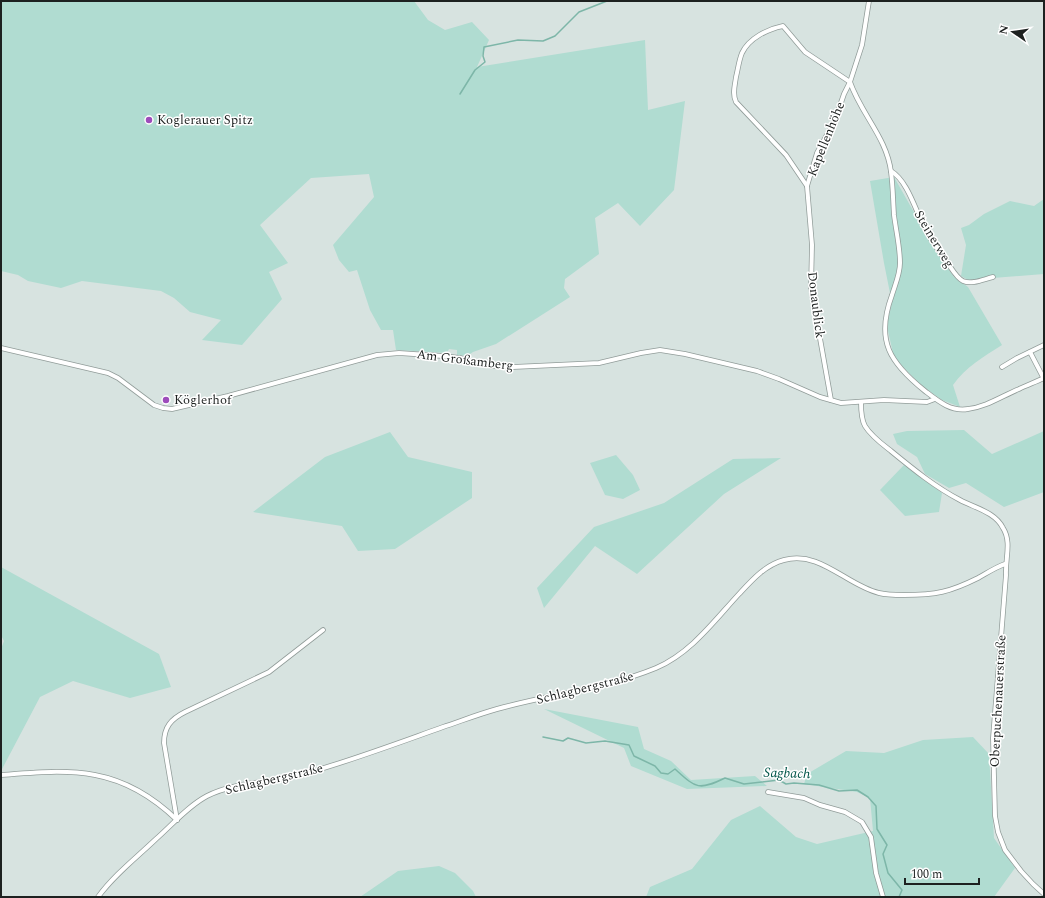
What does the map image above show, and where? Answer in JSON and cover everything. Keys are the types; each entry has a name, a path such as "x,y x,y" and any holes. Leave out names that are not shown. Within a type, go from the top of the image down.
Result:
{"street":[{"path":"869,1 862,45 850,82 886,150 891,171 900,264 897,284 891,296 887,311 885,336 887,346 896,363 910,378 935,400 948,407 967,410 988,403 1044,379 1030,352"},
{"name":"Kapellenhöhe","path":"783,26 805,52 850,82 844,94 838,114 817,153 806,186 786,156 750,119 734,99 735,82 742,52 754,39 768,31 783,26"},
{"name":"Steinerweg","path":"891,171 895,173 903,184 928,234 957,276 963,281 971,282 993,277"},
{"name":"Donaublick","path":"806,186 812,245 811,288 831,400"},
{"path":"1002,367 1016,358 1044,345"},
{"name":"Am Großamberg","path":"1,348 102,371 118,378 158,407 168,409 186,406 388,353 409,353 452,357 491,366 513,367 599,363 660,350 685,354 757,371 820,397 841,403 884,400 927,402 935,400"},
{"path":"861,402 862,420 866,428 886,447 942,490 997,519 1003,527 1007,537 1008,546 1005,564"},
{"name":"Schlagbergstraße","path":"98,897 107,885 177,820 201,800 224,790 307,773 489,712 595,688 658,667 672,660 686,650 755,578 770,566 782,560 799,558 814,561 872,591 884,594 901,595 927,595 941,593 959,587 1005,564"},
{"name":"Oberpuchenauerstraße","path":"1005,564 1006,575 993,738 996,816 998,832 1005,850 1021,871 1044,894"},
{"path":"177,820 164,743 165,731 168,724 174,718 185,712 269,672 323,630"},
{"path":"1,775 61,771 105,776 125,784 148,797 177,820"},
{"path":"768,792 804,798 820,805 845,812 862,822 871,837 876,873 883,897"}],"green space":[{"path":"1,1 414,1 428,20 445,30 472,22 489,40 477,67 645,40 648,110 685,101 674,190 640,226 618,203 595,218 599,254 565,279 564,288 570,297 496,344 473,352 467,356 457,355 457,350 449,349 447,353 396,350 393,330 381,330 370,310 357,270 349,272 339,260 333,245 374,197 369,174 311,178 260,225 288,263 269,272 282,299 242,345 202,340 221,320 190,312 174,298 161,291 82,281 61,288 28,281 18,275 1,271"},
{"path":"894,177 936,251 954,277 968,287 1002,345 969,368 953,385 960,407 942,400 921,385 899,363 893,353 888,331 888,319 892,303 870,181"},
{"path":"1044,199 1044,274 968,280 961,276 966,245 961,228 969,225 984,214 1010,201 1034,206"},
{"path":"964,430 992,454 1044,431 1044,492 1004,507 966,483 949,488 925,474 917,457 897,444 893,434 907,431"},
{"path":"390,432 408,457 472,472 472,498 395,549 358,551 342,526 253,512 325,457"},
{"path":"616,455 633,475 640,490 623,499 605,495 590,463"},
{"path":"781,458 724,494 637,574 595,546 544,608 537,588 594,527 664,503 733,459"},
{"path":"904,465 942,493 939,512 905,516 880,490"},
{"path":"1,567 159,654 171,687 130,698 73,681 40,697 1,771 1,649 4,641 1,635"},
{"path":"544,709 638,727 644,749 671,761 691,780 755,776 767,786 687,789 631,766 624,748"},
{"path":"973,737 989,754 994,838 1015,868 994,897 646,897 650,887 692,869 731,820 760,806 796,837 817,844 873,831 870,798 857,792 804,784 807,774 846,751 884,753 923,740"},
{"path":"439,866 455,873 473,891 476,897 360,897 398,871"}],"waterway":[{"path":"460,94 475,70 485,62 483,56 484,47 518,40 543,41 555,36 579,12 607,1"},
{"name":"Sagbach","path":"543,737 563,741 568,738 586,743 605,741 629,745 634,756 655,766 661,773 668,774 675,769 693,784 698,786 709,785 725,778 744,784 779,780 786,784 794,783 819,785 839,791 857,790 868,797 876,806 877,829 887,845 883,854 888,873 902,890 899,897"}],"place":[{"name":"Koglerauer Spitz","path":"149,120"},
{"name":"Köglerhof","path":"166,400"}]}
